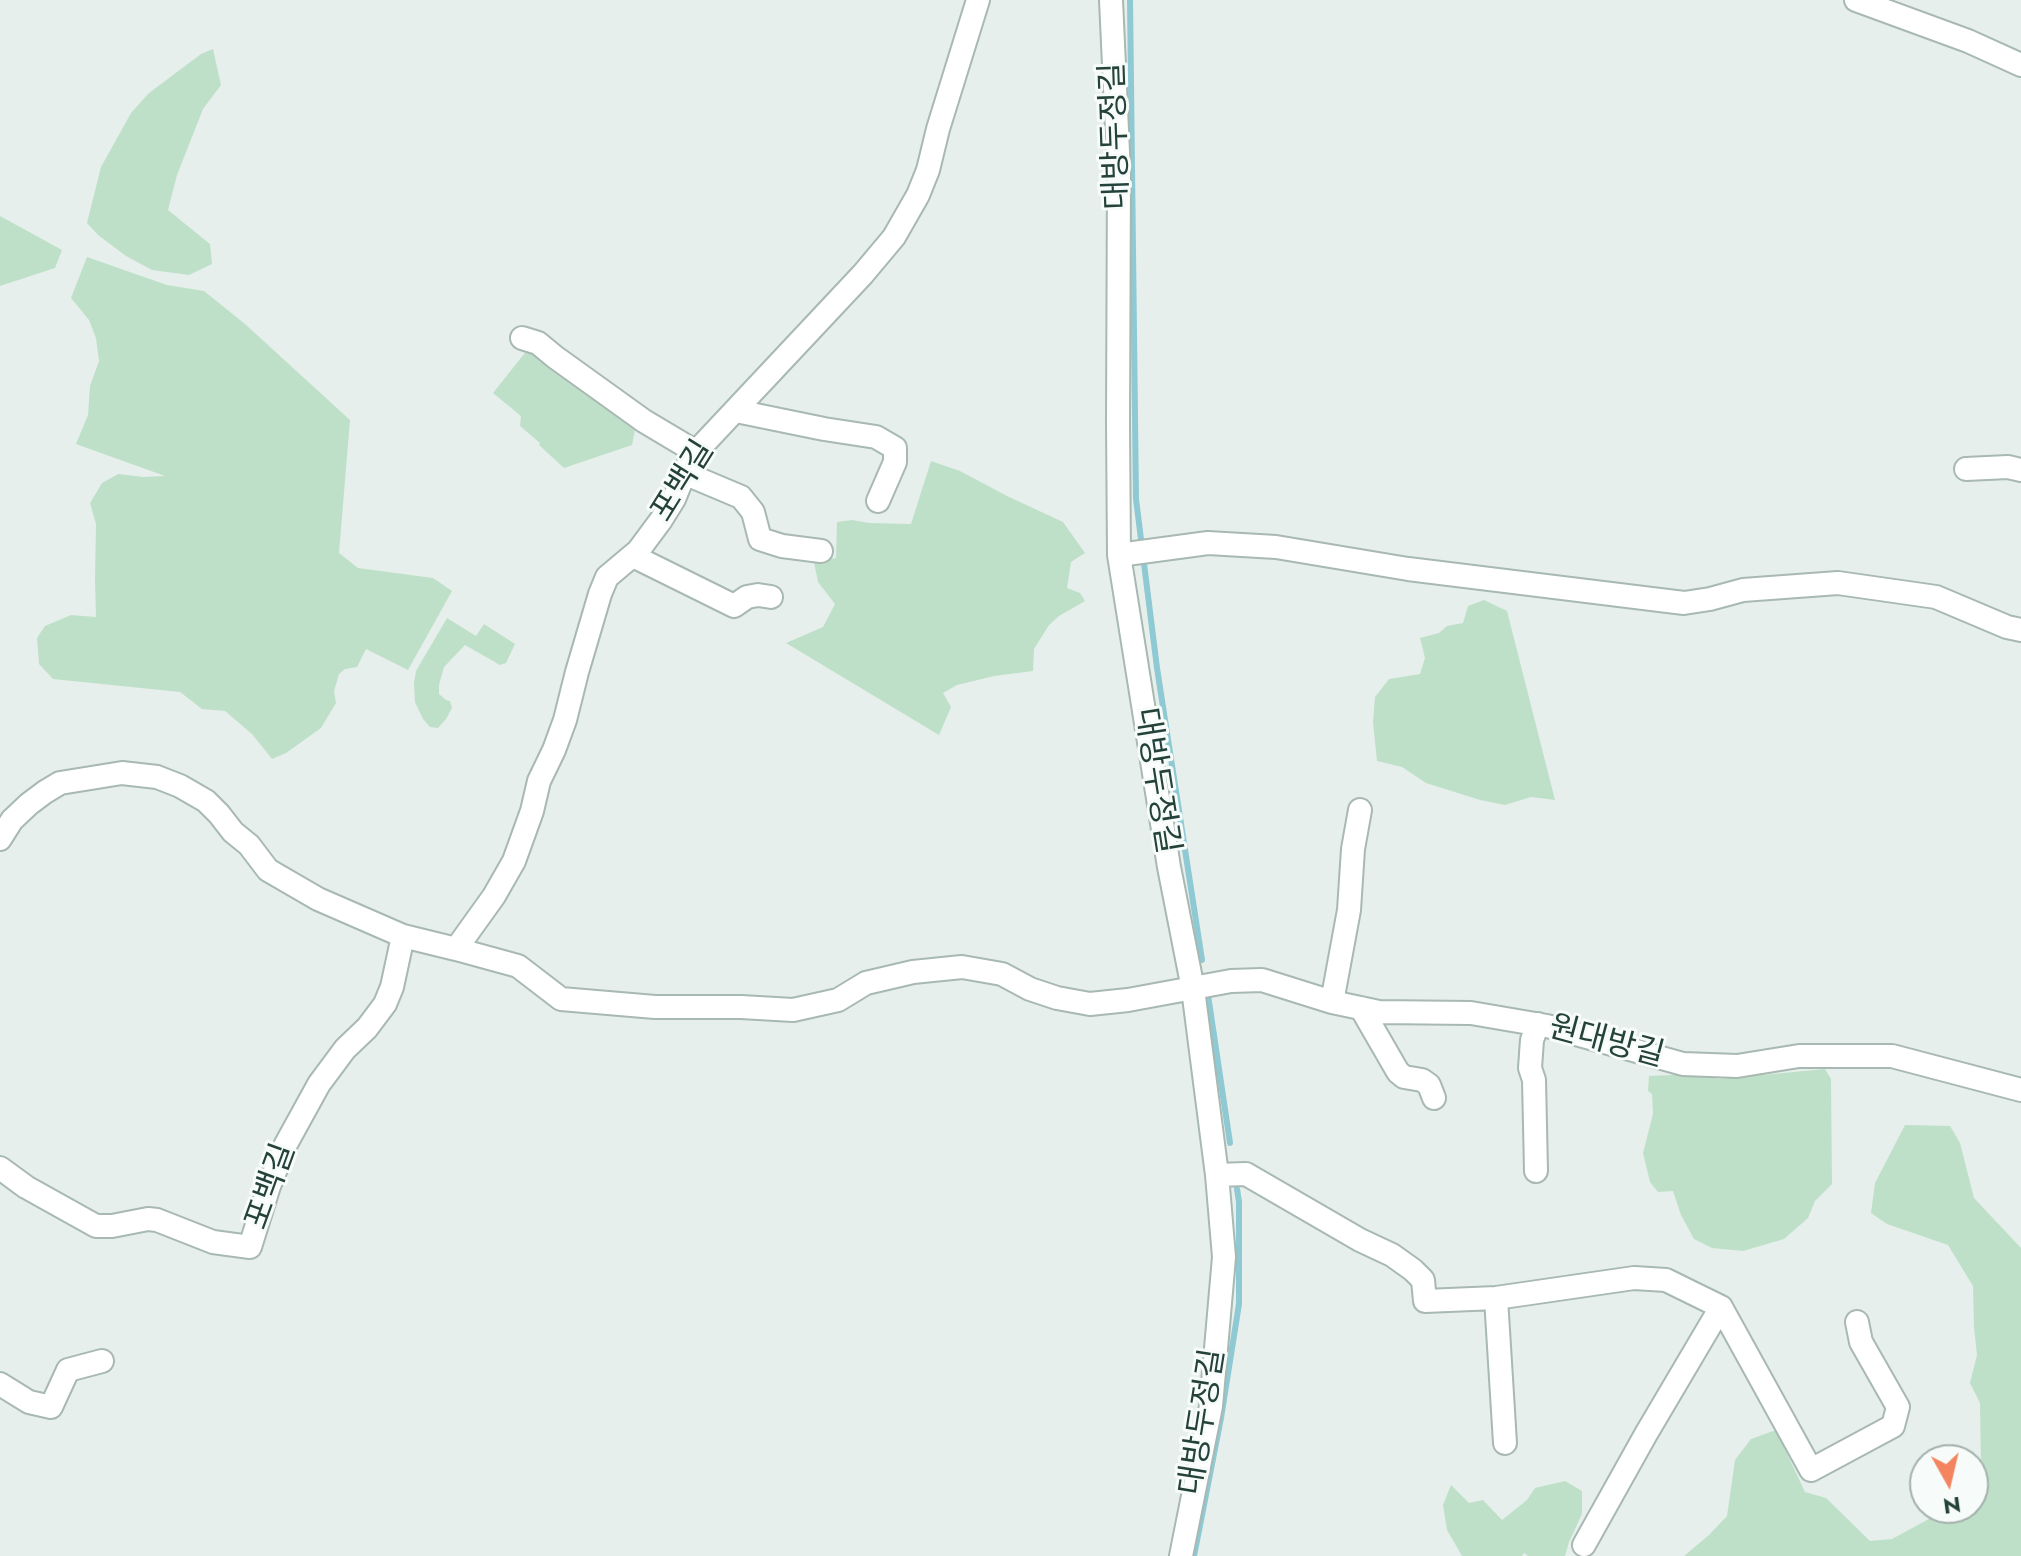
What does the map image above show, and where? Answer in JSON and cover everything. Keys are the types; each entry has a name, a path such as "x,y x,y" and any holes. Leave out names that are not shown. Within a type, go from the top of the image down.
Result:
{"street":[{"name":"포백길","path":"456,949 494,896 514,861 539,781 565,720 607,577 633,556 661,520 696,452 894,237 908,215 928,170 978,0"},
{"name":"대방두정길","path":"1111,0 1119,174 1118,422 1169,867 1193,989 1217,1175 1224,1257 1211,1406 1181,1556"},
{"path":"1856,0 1968,41 2021,65"},
{"path":"522,338 538,343 644,421 696,452"},
{"path":"736,411 876,437 895,448 895,462 878,501"},
{"path":"1966,469 2008,467 2021,470"},
{"path":"684,473 741,497 753,512 760,539 782,546 821,551"},
{"path":"1134,553 1208,543 1276,547 1408,569 1684,603 1743,590 1838,583 1936,597 2021,630"},
{"path":"633,556 734,606 747,597 771,597"},
{"path":"0,839 12,820 60,783 122,773 157,777 206,801 249,845 268,870 318,899 403,936 518,966 561,999 655,1007 793,1010 838,1000 866,983 913,972 962,967 1002,974 1030,989 1090,1004 1193,989"},
{"path":"1332,1002 1344,942 1360,810"},
{"name":"포백길","path":"0,1168 26,1187 96,1226 157,1220 213,1242 250,1247 269,1186 307,1104 345,1049 367,1028 385,1004 392,987 403,936"},
{"name":"원대방길","path":"1193,989 1231,981 1262,980 1332,1002 1379,1012 1471,1013 1538,1024 1683,1064 1737,1066 1799,1056 1892,1056 2021,1090"},
{"path":"1361,1008 1398,1072 1429,1085 1434,1098"},
{"path":"1536,1171 1534,1080 1530,1068 1532,1040 1538,1024"},
{"path":"1217,1175 1246,1174 1360,1240 1392,1255 1423,1280 1425,1301 1496,1298 1634,1278 1666,1280 1721,1307 1811,1470 1893,1426 1898,1407 1861,1342 1857,1322"},
{"path":"1496,1298 1505,1443"},
{"path":"1584,1545 1721,1307"},
{"path":"0,1384 29,1402 51,1407 68,1370 102,1361"}],"green space":[{"path":"213,49 221,85 203,109 177,175 168,210 210,244 212,264 189,275 152,270 126,256 87,223 101,167 131,113 149,93 201,54"},
{"path":"0,216 62,250 55,268 0,286"},
{"path":"87,257 167,285 204,291 245,324 350,420 339,553 358,568 433,578 452,591 408,670 366,649 357,667 345,669 339,674 334,691 336,703 321,728 286,753 272,759 252,734 225,711 202,709 180,692 53,679 39,664 37,638 45,626 71,615 96,617 96,524 90,503 102,483 118,474 165,476 76,444 88,415 90,386 99,361 96,338 89,320 71,298"},
{"path":"528,349 635,430 632,445 564,468 539,445 520,426 521,416 493,393"},
{"path":"931,461 960,471 1063,522 1085,553 1071,562 1067,588 1080,593 1085,601 1049,625 1034,649 1033,671 957,685 943,693 951,707 939,735 786,643 823,627 835,604 818,582 814,562 836,558 837,522 852,520 911,524"},
{"path":"1484,600 1507,611 1555,800 1531,797 1505,805 1480,800 1426,783 1402,767 1377,761 1373,722 1375,697 1389,679 1420,674 1425,658 1420,638 1439,633 1447,626 1463,623 1468,606"},
{"path":"447,618 476,636 484,624 515,644 506,663 500,665 465,645 444,667 439,694 450,701 452,708 438,728 430,727 423,719 415,702 414,683 416,671"},
{"path":"1825,1069 1831,1079 1832,1184 1815,1201 1808,1218 1784,1239 1743,1251 1712,1248 1694,1239 1673,1191 1658,1192 1650,1182 1643,1153 1653,1114 1652,1094 1648,1091 1649,1076 1693,1074 1720,1079"},
{"path":"1905,1125 1950,1126 1960,1143 1974,1198 2021,1248 2021,1556 1684,1556 1727,1516 1735,1460 1751,1439 1776,1430 1805,1492 1826,1498 1870,1541 1892,1539 1920,1524 1989,1524 1989,1444 1981,1444 1980,1403 1970,1383 1977,1355 1973,1286 1948,1245 1887,1224 1871,1213 1875,1183"},
{"path":"1565,1481 1582,1491 1582,1514 1565,1556 1528,1556 1524,1553 1522,1556 1462,1556 1447,1530 1443,1505 1451,1485 1469,1503 1483,1500 1502,1520 1527,1500 1535,1488"}],"waterway":[{"path":"1130,0 1136,499 1157,668 1202,960"},
{"path":"1208,995 1230,1143"},
{"path":"1194,1556 1239,1304 1237,1189"}]}
